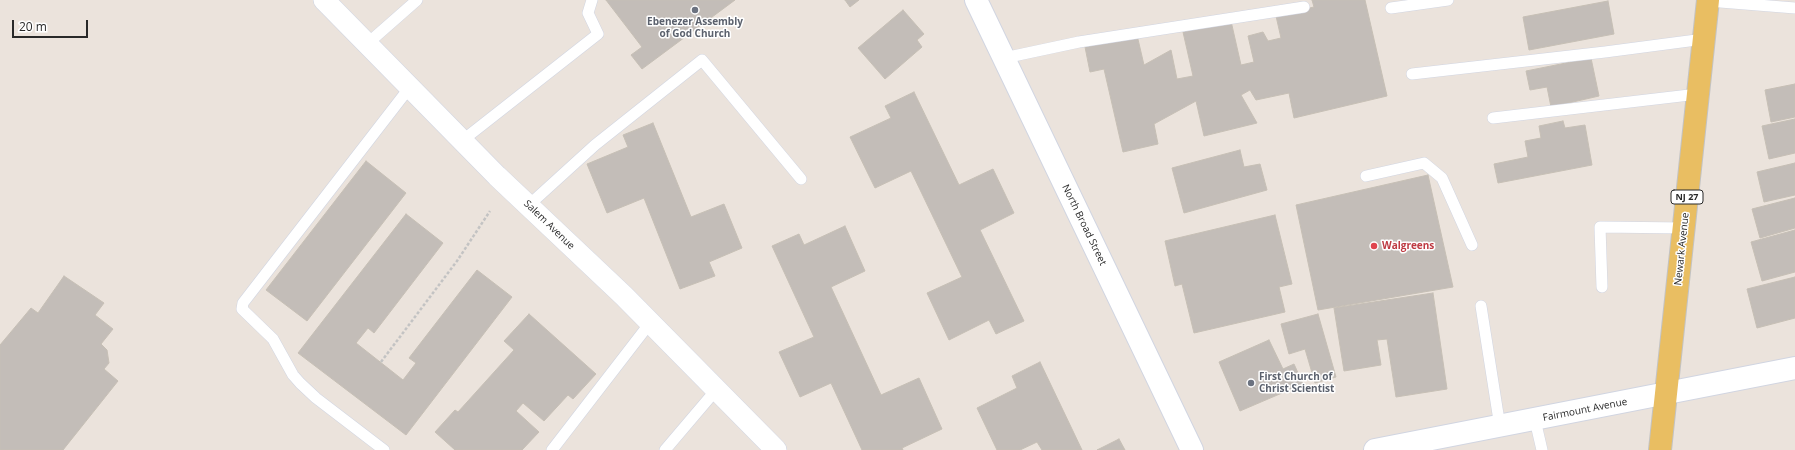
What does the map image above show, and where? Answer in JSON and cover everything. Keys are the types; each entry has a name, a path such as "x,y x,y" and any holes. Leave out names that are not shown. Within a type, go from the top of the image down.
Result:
{"main road":[{"name":"North Broad Street","path":"976,0 1192,450"},
{"name":"Newark Avenue","path":"1660,450 1708,0"},
{"name":"Fairmount Avenue","path":"1375,450 1500,427 1795,368"}],"street":[{"name":"Salem Avenue","path":"324,0 528,205 650,323 776,450"}],"lane":[{"path":"367,44 416,0"},
{"path":"463,140 598,34 588,13 592,0"},
{"path":"1391,8 1448,0"},
{"path":"1708,0 1795,8"},
{"path":"1004,58 1079,42 1304,7"},
{"path":"1412,74 1605,52 1704,38"},
{"path":"528,205 595,145 702,60 801,179"},
{"path":"384,450 316,398 300,383 293,374 273,339 242,309 243,303 410,87"},
{"path":"1493,118 1698,94"},
{"path":"1366,176 1424,163 1442,178 1472,245"},
{"path":"1602,287 1600,227 1684,228"},
{"path":"1481,306 1500,427"},
{"path":"552,450 650,323"},
{"path":"665,450 716,390"},
{"path":"1535,420 1542,450"}],"path":[{"path":"381,362 458,261 490,211"}],"building":[{"path":"606,0 735,0 642,69 631,55 642,47"},
{"path":"845,0 859,0 850,7"},
{"path":"1312,0 1365,0 1387,96 1294,118 1289,93 1256,100 1250,90 1241,95 1257,123 1204,136 1196,101 1154,124 1158,144 1123,152 1104,69 1090,72 1085,47 1137,35 1144,65 1171,50 1177,79 1193,76 1183,32 1231,21 1241,65 1254,62 1248,36 1263,32 1268,41 1281,38 1276,16 1314,7"},
{"path":"1608,1 1614,34 1529,50 1523,17"},
{"path":"903,10 924,34 917,40 922,47 885,79 858,48"},
{"path":"1591,58 1599,96 1551,107 1547,87 1530,90 1526,71"},
{"path":"1795,84 1795,117 1771,122 1765,90"},
{"path":"914,92 959,185 993,169 1014,213 980,230 1024,321 996,334 989,320 949,340 927,293 962,277 911,171 875,188 850,137 891,118 885,106"},
{"path":"1795,119 1795,153 1769,159 1762,126"},
{"path":"1563,121 1565,128 1585,125 1592,165 1498,183 1494,164 1528,157 1525,141 1541,138 1539,126"},
{"path":"653,123 691,217 724,204 742,248 709,262 715,276 680,289 644,198 607,213 587,164 628,147 623,135"},
{"path":"1240,150 1244,167 1260,164 1267,190 1184,213 1172,168"},
{"path":"366,161 406,193 307,321 266,290"},
{"path":"1795,163 1795,195 1764,202 1757,172"},
{"name":"Walgreens","path":"1428,175 1453,287 1318,310 1296,205"},
{"path":"1795,198 1795,228 1760,238 1752,209"},
{"path":"406,214 443,243 374,333 368,328 356,343 403,380 416,363 409,358 477,270 512,297 406,435 298,353"},
{"path":"1275,215 1292,284 1279,287 1285,312 1194,333 1182,284 1175,286 1165,241"},
{"path":"845,226 865,271 831,287 881,395 919,378 942,429 902,448 903,450 862,450 831,383 800,397 779,352 814,337 772,246 799,234 804,245"},
{"path":"1795,230 1795,272 1762,281 1751,242"},
{"path":"64,276 104,303 95,315 113,329 101,344 107,350 109,363 104,369 118,381 63,450 0,450 0,345 31,308 38,313"},
{"path":"1795,277 1795,318 1757,328 1747,289"},
{"path":"1433,293 1447,389 1396,397 1387,339 1377,340 1381,365 1344,371 1334,308"},
{"path":"529,314 596,374 573,399 568,395 544,421 523,403 516,411 539,432 522,450 455,450 435,432 455,410 458,412 514,350 504,341"},
{"path":"1318,314 1336,377 1315,383 1305,349 1289,354 1281,324"},
{"path":"1269,340 1283,369 1294,364 1303,384 1240,411 1219,362"},
{"path":"1040,362 1082,450 1042,450 1037,442 1020,450 997,450 977,408 1017,388 1012,376"},
{"path":"1119,439 1125,450 1097,450"}],"place":[{"name":"Ebenezer Assembly of God Church","path":"695,10"},
{"name":"Walgreens","path":"1374,246"},
{"name":"First Church of Christ Scientist","path":"1251,383"}]}
